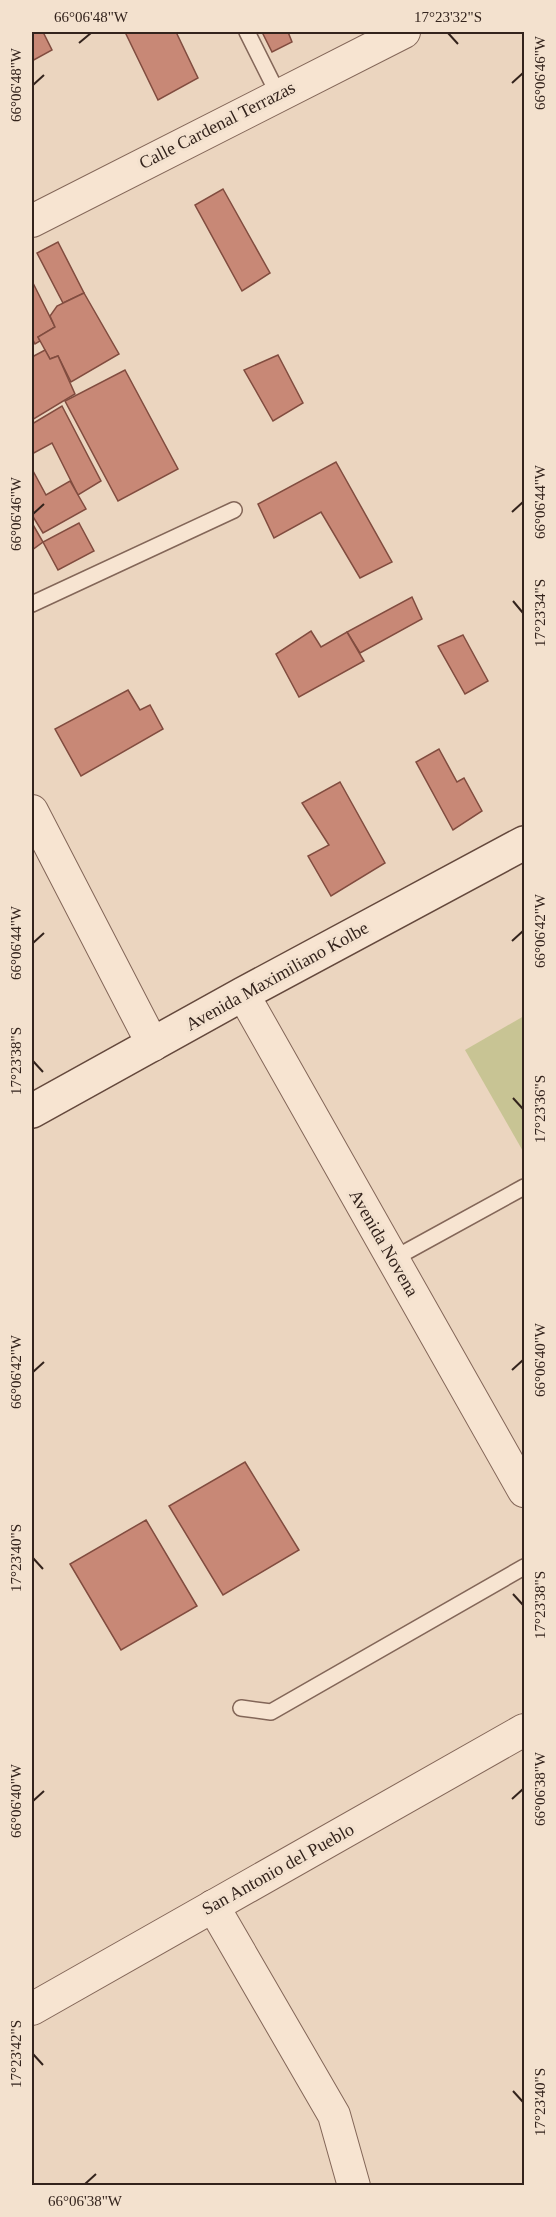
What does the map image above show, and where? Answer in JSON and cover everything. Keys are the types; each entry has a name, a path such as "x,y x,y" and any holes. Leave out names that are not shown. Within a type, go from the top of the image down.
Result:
{"main road":[{"name":"Avenida Maximiliano Kolbe","path":"32,1111 243,994 525,843"}],"street":[{"name":"Calle Cardenal Terrazas","path":"32,221 404,32"},
{"path":"32,812 153,1045"},
{"name":"Avenida Novena","path":"243,994 525,1491"},
{"name":"San Antonio del Pueblo","path":"32,2009 525,1730"},
{"path":"213,1906 334,2115 354,2186"}],"lane":[{"path":"248,32 278,94"},
{"path":"32,604 234,510"},
{"path":"393,1259 525,1187"},
{"path":"241,1708 271,1712 525,1568"}],"shaded area":[{"path":"524,1016 524,1153 465,1050"}],"building":[{"path":"32,32 43,32 52,50 32,61"},
{"path":"125,32 176,32 198,78 158,100"},
{"path":"262,32 288,32 292,42 272,52"},
{"path":"223,189 270,273 242,291 195,205"},
{"path":"58,242 84,293 63,303 37,253"},
{"path":"32,281 55,327 38,337 40,341 35,344 32,338"},
{"path":"84,293 119,354 71,382 58,356 50,359 38,337 55,327 50,316 57,306"},
{"path":"45,350 50,359 58,356 75,394 32,420 32,357"},
{"path":"278,355 303,403 273,421 244,370"},
{"path":"125,370 178,469 118,501 65,401"},
{"path":"62,406 101,481 78,495 52,443 32,454 32,424"},
{"path":"336,462 392,562 360,578 321,512 274,538 258,504"},
{"path":"32,469 46,495 70,481 86,509 43,533 32,515"},
{"path":"32,523 43,542 32,550"},
{"path":"79,523 94,551 58,570 43,542"},
{"path":"412,597 422,619 360,653 347,632"},
{"path":"311,631 321,647 347,632 364,661 299,697 276,654"},
{"path":"463,635 488,681 465,694 438,646"},
{"path":"128,690 140,710 150,705 163,729 81,776 55,729"},
{"path":"439,749 457,782 464,778 482,811 453,830 416,762"},
{"path":"340,782 385,863 331,896 308,856 329,845 302,803"},
{"path":"245,1462 299,1550 223,1595 169,1506"},
{"path":"146,1520 197,1606 121,1650 70,1564"}]}
